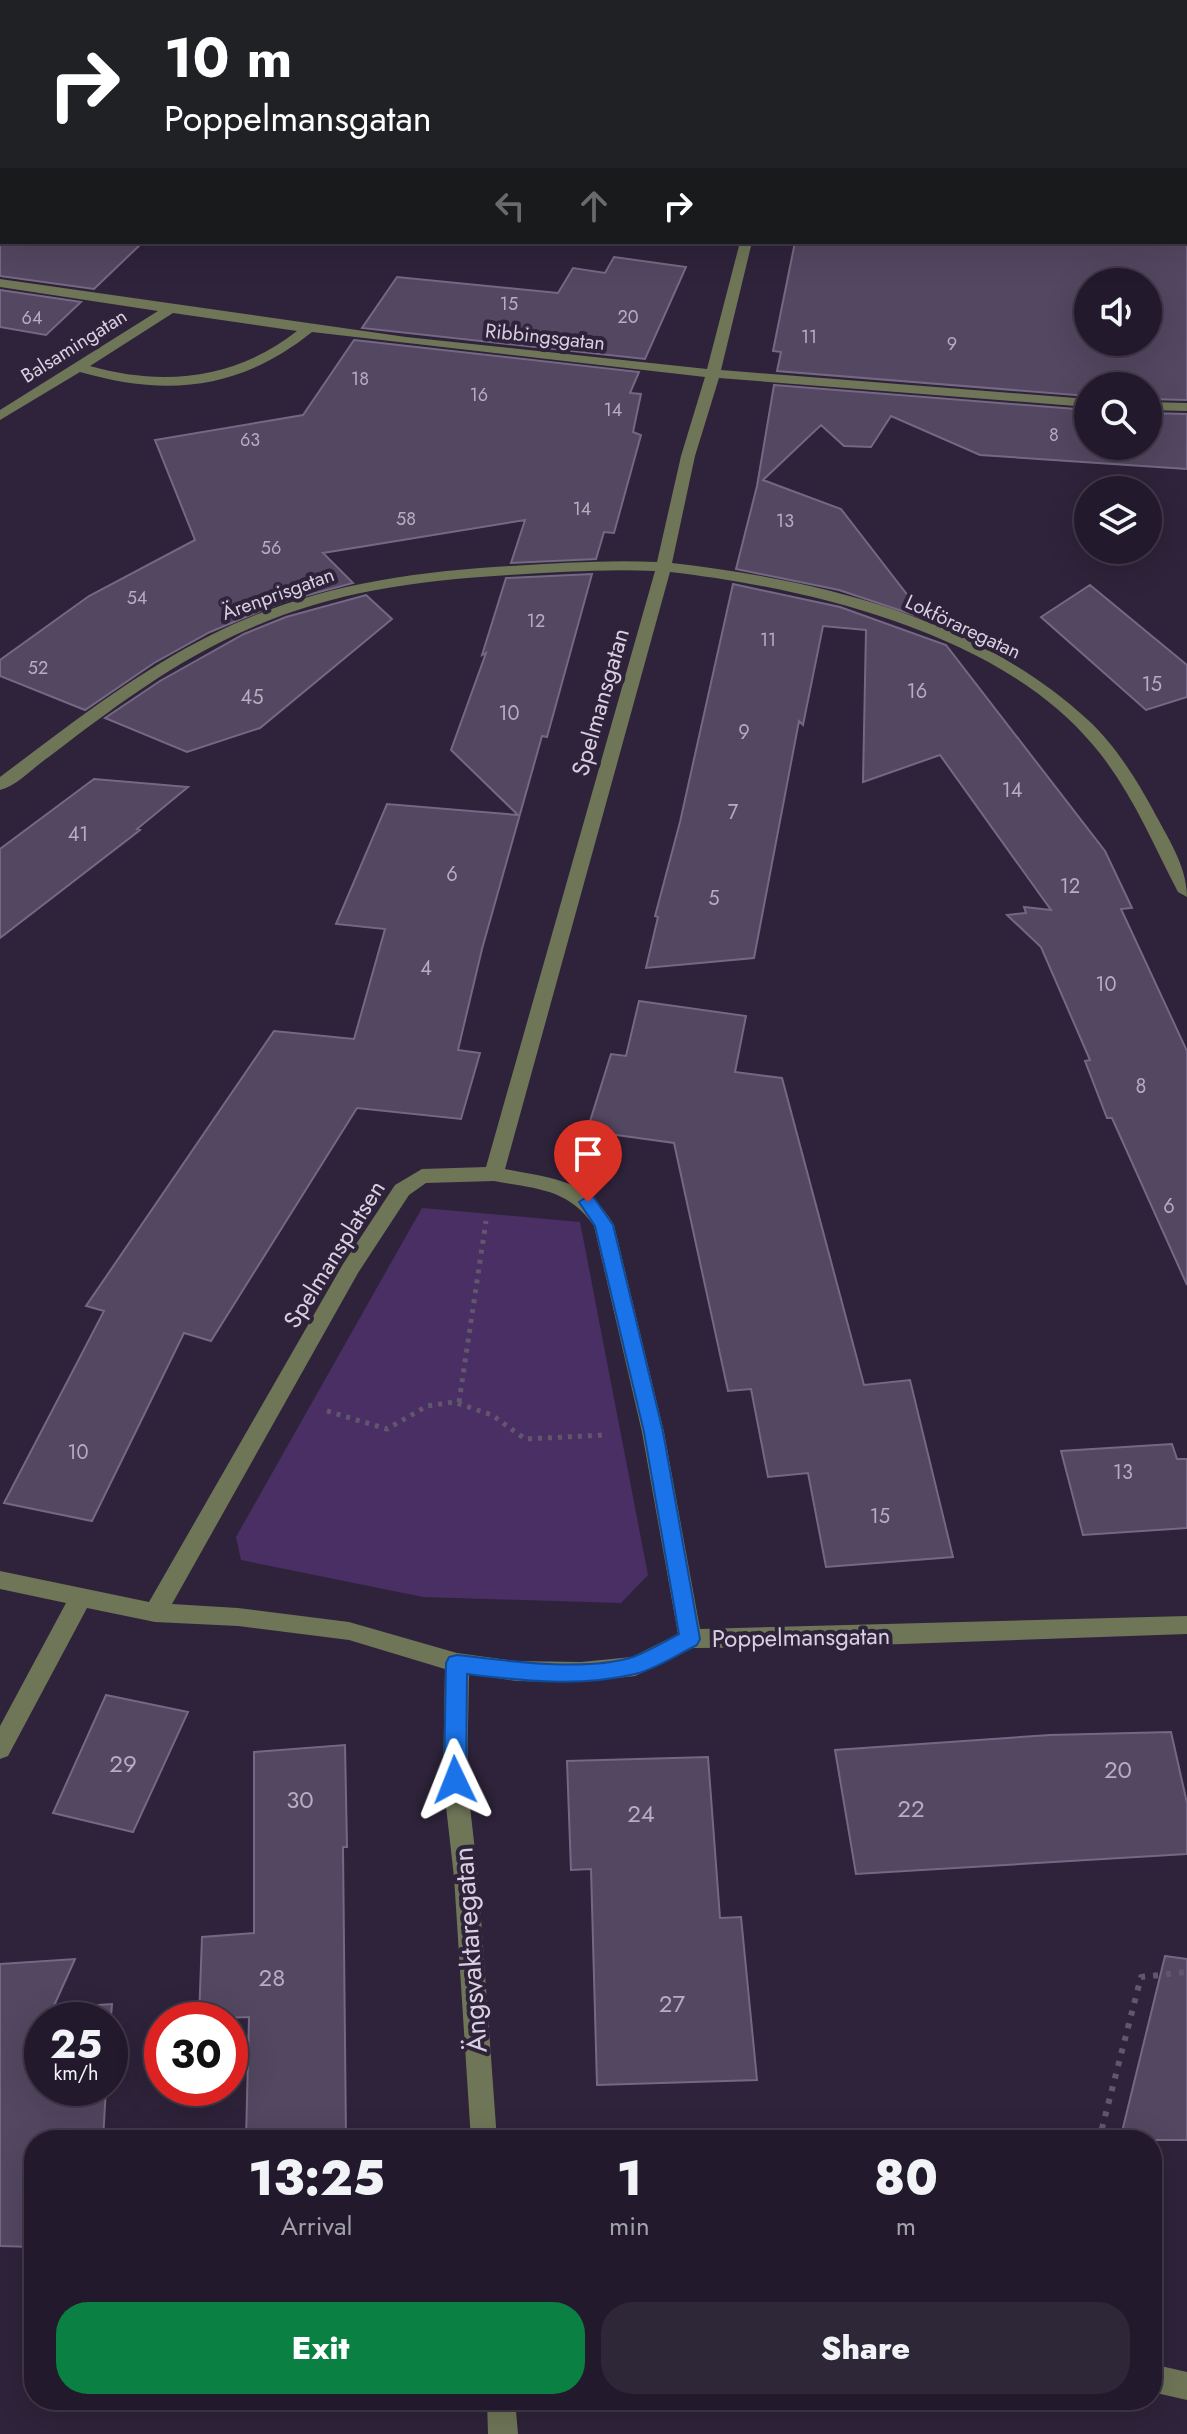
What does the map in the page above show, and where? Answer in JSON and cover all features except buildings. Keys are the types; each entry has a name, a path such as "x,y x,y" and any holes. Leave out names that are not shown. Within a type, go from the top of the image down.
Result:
{"street":[{"name":"Spelmansgatan","path":"494,1174 663,569 688,456 713,374 746,244"},
{"name":"Ribbingsgatan","path":"0,283 169,310 446,346 713,374 1074,402"},
{"name":"Balsamingatan","path":"0,416 169,310"},
{"path":"79,367 130,382 197,381 260,363 294,342 309,328"},
{"path":"1162,406 1187,407"},
{"name":"Ärenprisgatan","path":"0,785 170,661 252,622 310,600 358,587 470,573 609,565 663,569"},
{"name":"Lokföraregatan","path":"663,569 760,581 869,607 918,624 991,658 1043,690 1111,753 1187,892"},
{"name":"Spelmansplatsen","path":"155,1613 350,1269 402,1190 422,1176 494,1174 559,1187 588,1202 604,1225 653,1432 690,1639"},
{"name":"Poppelmansgatan","path":"0,1580 155,1613 238,1617 349,1631 457,1663 516,1671 581,1672 635,1666 690,1639 847,1637 1187,1625"},
{"path":"0,1749 81,1597"},
{"name":"Ängsvaktaregatan","path":"457,1663 455,1780 466,1877 483,2130"},
{"path":"1162,2383 1187,2386"},
{"path":"502,2410 503,2434"}],"path":[{"path":"459,1402 494,1174"},
{"path":"278,1398 387,1429 428,1405 459,1402 492,1411 525,1439 653,1432"},
{"path":"1102,2130 1141,1977 1187,1972"}],"shaded area":[{"path":"422,1208 580,1222 648,1575 621,1603 423,1597 241,1560 236,1537"}],"route":[{"path":"455,1780 453,1739 457,1663 516,1671 581,1672 635,1666 690,1639 653,1432 604,1225 588,1202"}]}
